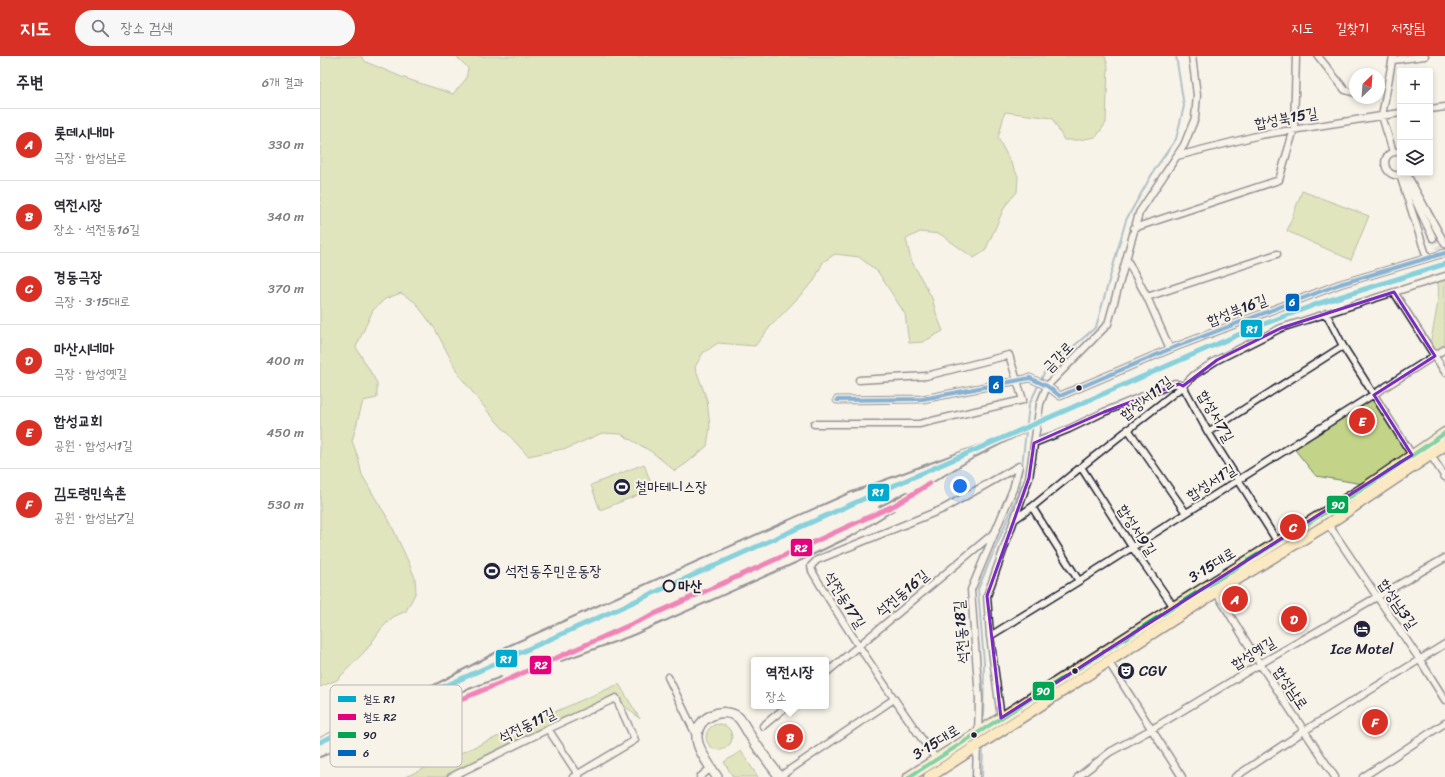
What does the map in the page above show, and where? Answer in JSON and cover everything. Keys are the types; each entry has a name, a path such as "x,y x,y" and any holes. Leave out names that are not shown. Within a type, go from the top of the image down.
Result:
{"main road":[{"name":"3·15대로","path":"908,777 1277,541 1369,485 1445,433"},
{"name":"3·15대로","path":"929,777 1216,592 1328,524 1445,445"},
{"path":"717,777 700,750 697,737 699,727 704,719 716,713 729,712 739,718 780,777"}],"street":[{"name":"금강로","path":"998,720 987,596 1029,478 1040,404 1046,386 1108,324 1139,213 1184,145 1195,118 1197,95 1192,56"},
{"path":"1134,228 1279,180 1294,129 1296,56"},
{"path":"1318,56 1345,90 1349,91"},
{"path":"1385,87 1393,58 1425,56"},
{"path":"1382,104 1382,116 1397,152 1388,156 1385,166 1389,172 1397,174"},
{"path":"1433,109 1445,107"},
{"name":"합성북15길","path":"1177,156 1260,135 1397,114"},
{"path":"1404,176 1433,238"},
{"path":"1404,176 1445,244"},
{"path":"1404,176 1427,258"},
{"name":"합성북16길","path":"1046,386 1060,396 1170,349 1340,284 1445,253"},
{"path":"1147,297 1277,254"},
{"path":"1127,260 1147,297 1170,349"},
{"name":"합성서11길","path":"1015,519 1183,386 1194,375 1217,360 1281,328 1445,276"},
{"path":"1394,292 1445,372"},
{"path":"1326,313 1343,346 1412,455"},
{"path":"1208,432 1343,346"},
{"name":"합성서1길","path":"990,636 1445,349"},
{"path":"814,424 919,424 1023,400 1009,355 926,376 860,380"},
{"path":"837,400 923,399 1030,378 1046,386"},
{"path":"1034,443 1175,383 1183,386"},
{"name":"합성서7길","path":"1183,386 1208,432 1277,541"},
{"path":"1128,429 1186,513"},
{"path":"1430,454 1445,477"},
{"name":"석전동18길","path":"976,777 979,733 979,698 971,590 1013,489 1019,466"},
{"name":"석전동17길","path":"936,759 828,600 812,571 811,566 817,560 944,509 1019,466"},
{"name":"합성서9길","path":"1081,467 1132,547 1174,607"},
{"path":"1032,507 1079,581"},
{"name":"합성남3길","path":"1328,524 1420,660 1445,700"},
{"name":"석전동16길","path":"829,671 995,532"},
{"name":"합성옛길","path":"1078,777 1110,752 1445,558"},
{"name":"합성남로","path":"1216,592 1260,664 1335,777"},
{"path":"1235,777 1304,731 1445,644"},
{"path":"1108,661 1182,777"},
{"path":"668,677 697,737"},
{"name":"석전동11길","path":"451,777 548,729 616,698 635,740 577,776"},
{"path":"780,777 894,699"},
{"path":"763,726 783,709"},
{"path":"1363,777 1445,723"},
{"path":"548,729 577,776"},
{"path":"700,777 711,768"}],"highlighted area":[{"path":"1394,292 1435,356 1374,395 1412,455 1001,718 987,596 1029,478 1034,443 1104,412 1179,384 1183,386 1217,360 1281,328"}],"green space":[{"path":"322,56 361,56 366,62 404,78 453,94 466,79 468,68 456,56 1105,56 1108,66 1106,123 1096,137 1079,140 1064,140 1052,118 1005,112 998,138 1018,176 1017,192 1005,206 985,251 974,258 940,234 920,232 906,239 911,260 932,298 943,331 923,342 909,343 905,314 878,272 859,257 835,254 823,262 814,281 770,327 755,346 718,343 703,353 695,367 707,400 710,427 707,446 675,471 652,452 621,434 602,433 568,448 528,456 489,413 459,375 435,329 415,302 401,293 385,299 373,310 356,347 377,383 377,398 363,401 352,441 358,457 362,475 389,520 408,561 415,578 416,592 406,611 393,617 381,629 367,649 337,680 320,687 320,58"},
{"path":"1302,191 1369,216 1351,260 1287,231"},
{"path":"1445,276 1445,349 1435,356 1427,344 1431,340 1437,309 1437,281"},
{"path":"1374,395 1412,455 1369,485 1316,476 1292,446"},
{"name":"철마테니스장","path":"644,464 653,489 600,510 591,485"},
{"path":"619,684 640,719 614,697 444,777 405,777 428,767 462,767 462,752"},
{"path":"719,724 728,728 732,737 728,746 719,750 710,746 706,737 710,728"},
{"path":"741,751 758,777 733,777 724,762"}],"waterway":[{"path":"983,726 984,662 978,589 1019,492 1029,405 1045,371 1096,327 1126,220 1155,169 1176,139 1184,106 1176,56"},
{"path":"982,777 983,746"}],"tunnel":[{"path":"1433,238 1445,260"}],"railway":[{"path":"462,699 505,681 879,513 975,457 1025,432"},
{"path":"434,685 508,646 849,493 1012,433"},
{"path":"879,507 907,492"},
{"path":"561,661 631,636 795,563 854,535 894,510"},
{"path":"462,692 501,677"},
{"path":"320,738 330,733"},
{"path":"320,757 330,753"}],"rail line":[{"name":"R1","path":"447,685 870,496 1256,327 1317,304 1445,264"},
{"name":"R2","path":"462,699 505,681 895,505 929,484"},
{"name":"R1","path":"320,742 330,738"}],"transit line":[{"name":"6","path":"837,400 923,399 1030,378 1047,386 1060,396 1170,349 1340,284 1445,253"},
{"name":"90","path":"909,777 1174,607 1369,485 1445,433"}],"place":[{"name":"합성교회","path":"1362,421"},
{"name":"철마테니스장","path":"622,487"},
{"name":"경동극장","path":"1293,527"},
{"name":"석전동주민운동장","path":"492,571"},
{"name":"마산","path":"669,586"},
{"name":"롯데시내마","path":"1235,599"},
{"name":"마산시네마","path":"1294,619"},
{"name":"Ice Motel","path":"1362,629"},
{"name":"CGV","path":"1126,671"},
{"name":"김도령민속촌","path":"1375,722"},
{"name":"역전시장","path":"790,737"}]}
